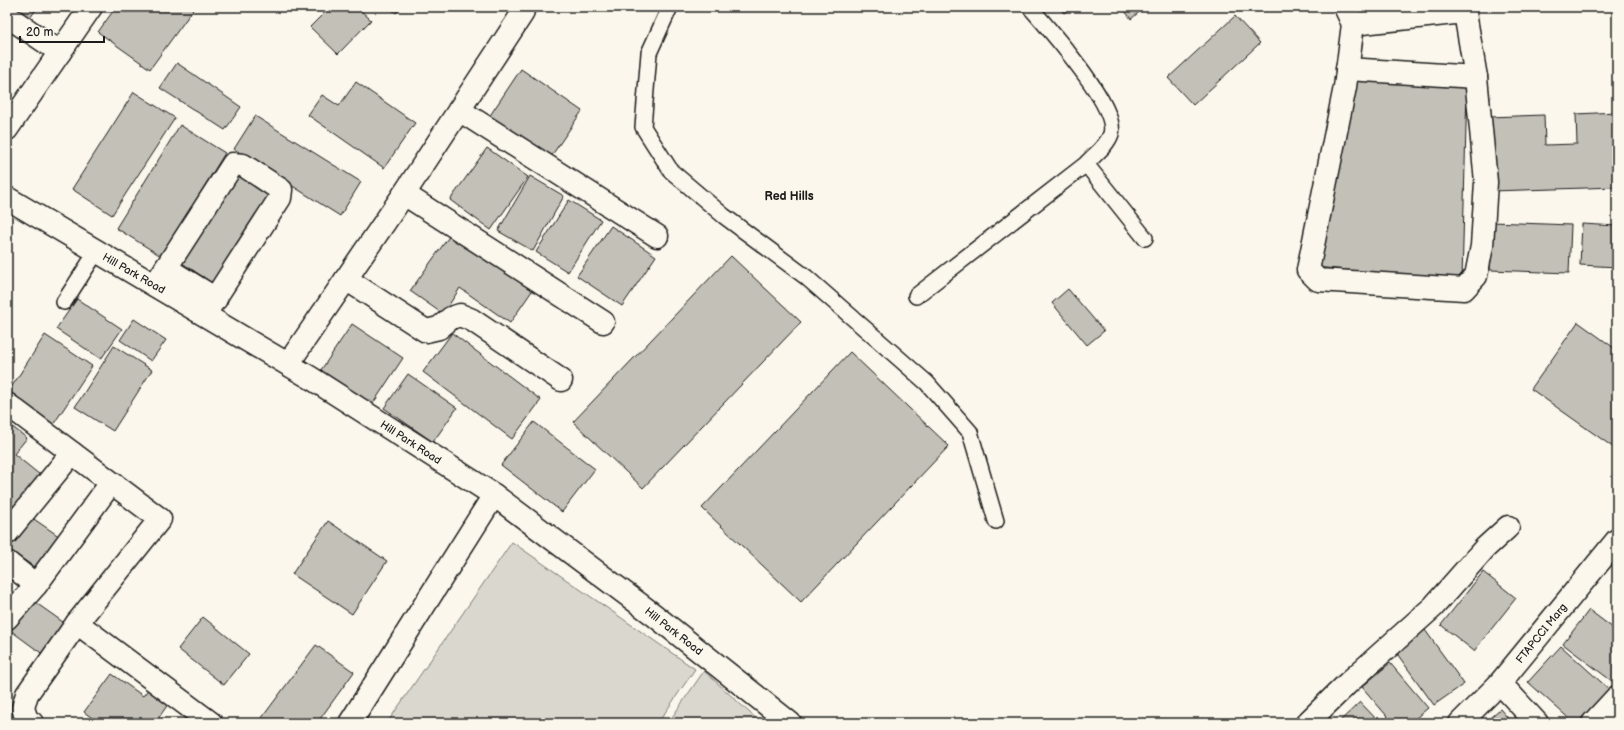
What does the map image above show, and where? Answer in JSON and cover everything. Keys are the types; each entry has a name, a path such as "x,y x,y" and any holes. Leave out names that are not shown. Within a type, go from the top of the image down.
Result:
{"street":[{"path":"7,129 91,7"},
{"path":"288,364 404,194 522,14 524,7"},
{"path":"1464,10 1476,77 1486,182 1482,246 1476,276 1464,289 1318,280 1308,270 1350,60 1349,16 1464,10"},
{"path":"7,16 60,52"},
{"path":"1347,69 1476,77"},
{"path":"459,110 657,236"},
{"path":"161,277 233,164 243,165 281,190 280,198 210,307"},
{"path":"404,194 603,322"},
{"name":"Hill Park Road","path":"7,198 97,252 161,277 210,307 288,364 494,495 654,615 790,723"},
{"path":"346,279 426,331 439,328 451,318 460,314 472,320 561,380"},
{"path":"7,404 160,519 77,623 27,694 23,708 27,720 32,723"},
{"path":"7,533 72,453"},
{"path":"7,618 36,585 111,483"},
{"path":"350,723 494,495"},
{"path":"1307,723 1348,683 1432,607 1485,548 1508,527"},
{"name":"FTAPCCI Marg","path":"1460,723 1500,684 1617,540"},
{"path":"7,562 36,585"},
{"path":"77,623 211,723"},
{"path":"1500,684 1537,723"},
{"path":"1593,723 1617,697"}],"lane":[{"path":"670,7 649,53 643,127 671,172 724,216 806,277 927,383 970,432 996,521"},
{"path":"916,296 1086,164 1105,145 1111,133 1110,116 1091,82 1030,7"},
{"path":"1086,164 1145,238"},
{"path":"64,302 97,252"}],"shaded area":[{"path":"512,542 695,669 658,723 387,723"},
{"path":"704,671 761,723 668,723"}],"building":[{"path":"7,7 38,7 27,22"},
{"path":"116,7 195,7 150,69 98,32"},
{"path":"330,7 357,7 371,20 338,54 310,27"},
{"path":"389,7 402,7 396,13"},
{"path":"1058,7 1072,7 1064,13"},
{"path":"1122,7 1145,7 1131,19"},
{"path":"1235,16 1260,43 1193,105 1168,78"},
{"path":"177,63 241,107 225,130 160,88"},
{"path":"521,69 582,111 550,158 489,117"},
{"path":"1356,72 1467,87 1462,281 1315,267"},
{"path":"356,82 415,123 384,168 308,115 322,95 339,106"},
{"path":"134,92 175,118 112,215 72,189"},
{"path":"1617,112 1617,187 1492,191 1489,117 1544,115 1545,145 1577,144 1576,114"},
{"path":"255,116 361,182 340,216 234,149"},
{"path":"180,125 225,153 161,256 116,228"},
{"path":"487,148 528,177 491,230 450,200"},
{"path":"238,170 273,193 214,284 179,261"},
{"path":"530,176 564,196 533,251 498,231"},
{"path":"569,200 601,220 568,272 536,252"},
{"path":"1492,222 1571,225 1569,273 1490,270"},
{"path":"1582,224 1617,226 1617,267 1580,265"},
{"path":"611,226 656,256 622,306 577,276"},
{"path":"453,231 534,288 510,323 460,288 443,314 410,291"},
{"path":"731,256 801,322 643,488 573,422"},
{"path":"1068,289 1104,331 1087,345 1052,303"},
{"path":"77,299 122,329 101,359 56,329"},
{"path":"134,319 166,340 151,361 120,340"},
{"path":"1578,322 1617,350 1617,450 1531,389"},
{"path":"352,324 403,358 372,405 321,370"},
{"path":"452,333 541,400 512,439 423,372"},
{"path":"45,335 92,366 53,425 7,394"},
{"path":"114,346 152,370 113,431 75,407"},
{"path":"850,352 949,446 801,602 702,508"},
{"path":"408,374 457,408 433,442 384,408"},
{"path":"534,422 595,469 562,512 501,465"},
{"path":"7,423 27,438 14,454 45,479 7,526"},
{"path":"28,515 63,539 40,571 7,548 7,545"},
{"path":"328,521 387,561 352,614 292,574"},
{"path":"1483,572 1516,598 1474,651 1441,625"},
{"path":"29,598 70,627 48,658 7,628"},
{"path":"1589,610 1617,631 1617,685 1563,644"},
{"path":"203,617 249,654 224,685 178,649"},
{"path":"1425,630 1464,684 1434,705 1395,651"},
{"path":"316,645 354,672 317,723 258,723"},
{"path":"1561,646 1610,690 1581,723 1574,723 1528,682"},
{"path":"1390,663 1428,708 1410,723 1393,723 1362,687"},
{"path":"112,674 143,696 152,685 171,700 155,723 99,723 84,712"},
{"path":"1360,702 1380,723 1338,723"},
{"path":"1500,709 1512,723 1484,723"}],"district":[{"name":"Red Hills","path":"789,196"}]}
